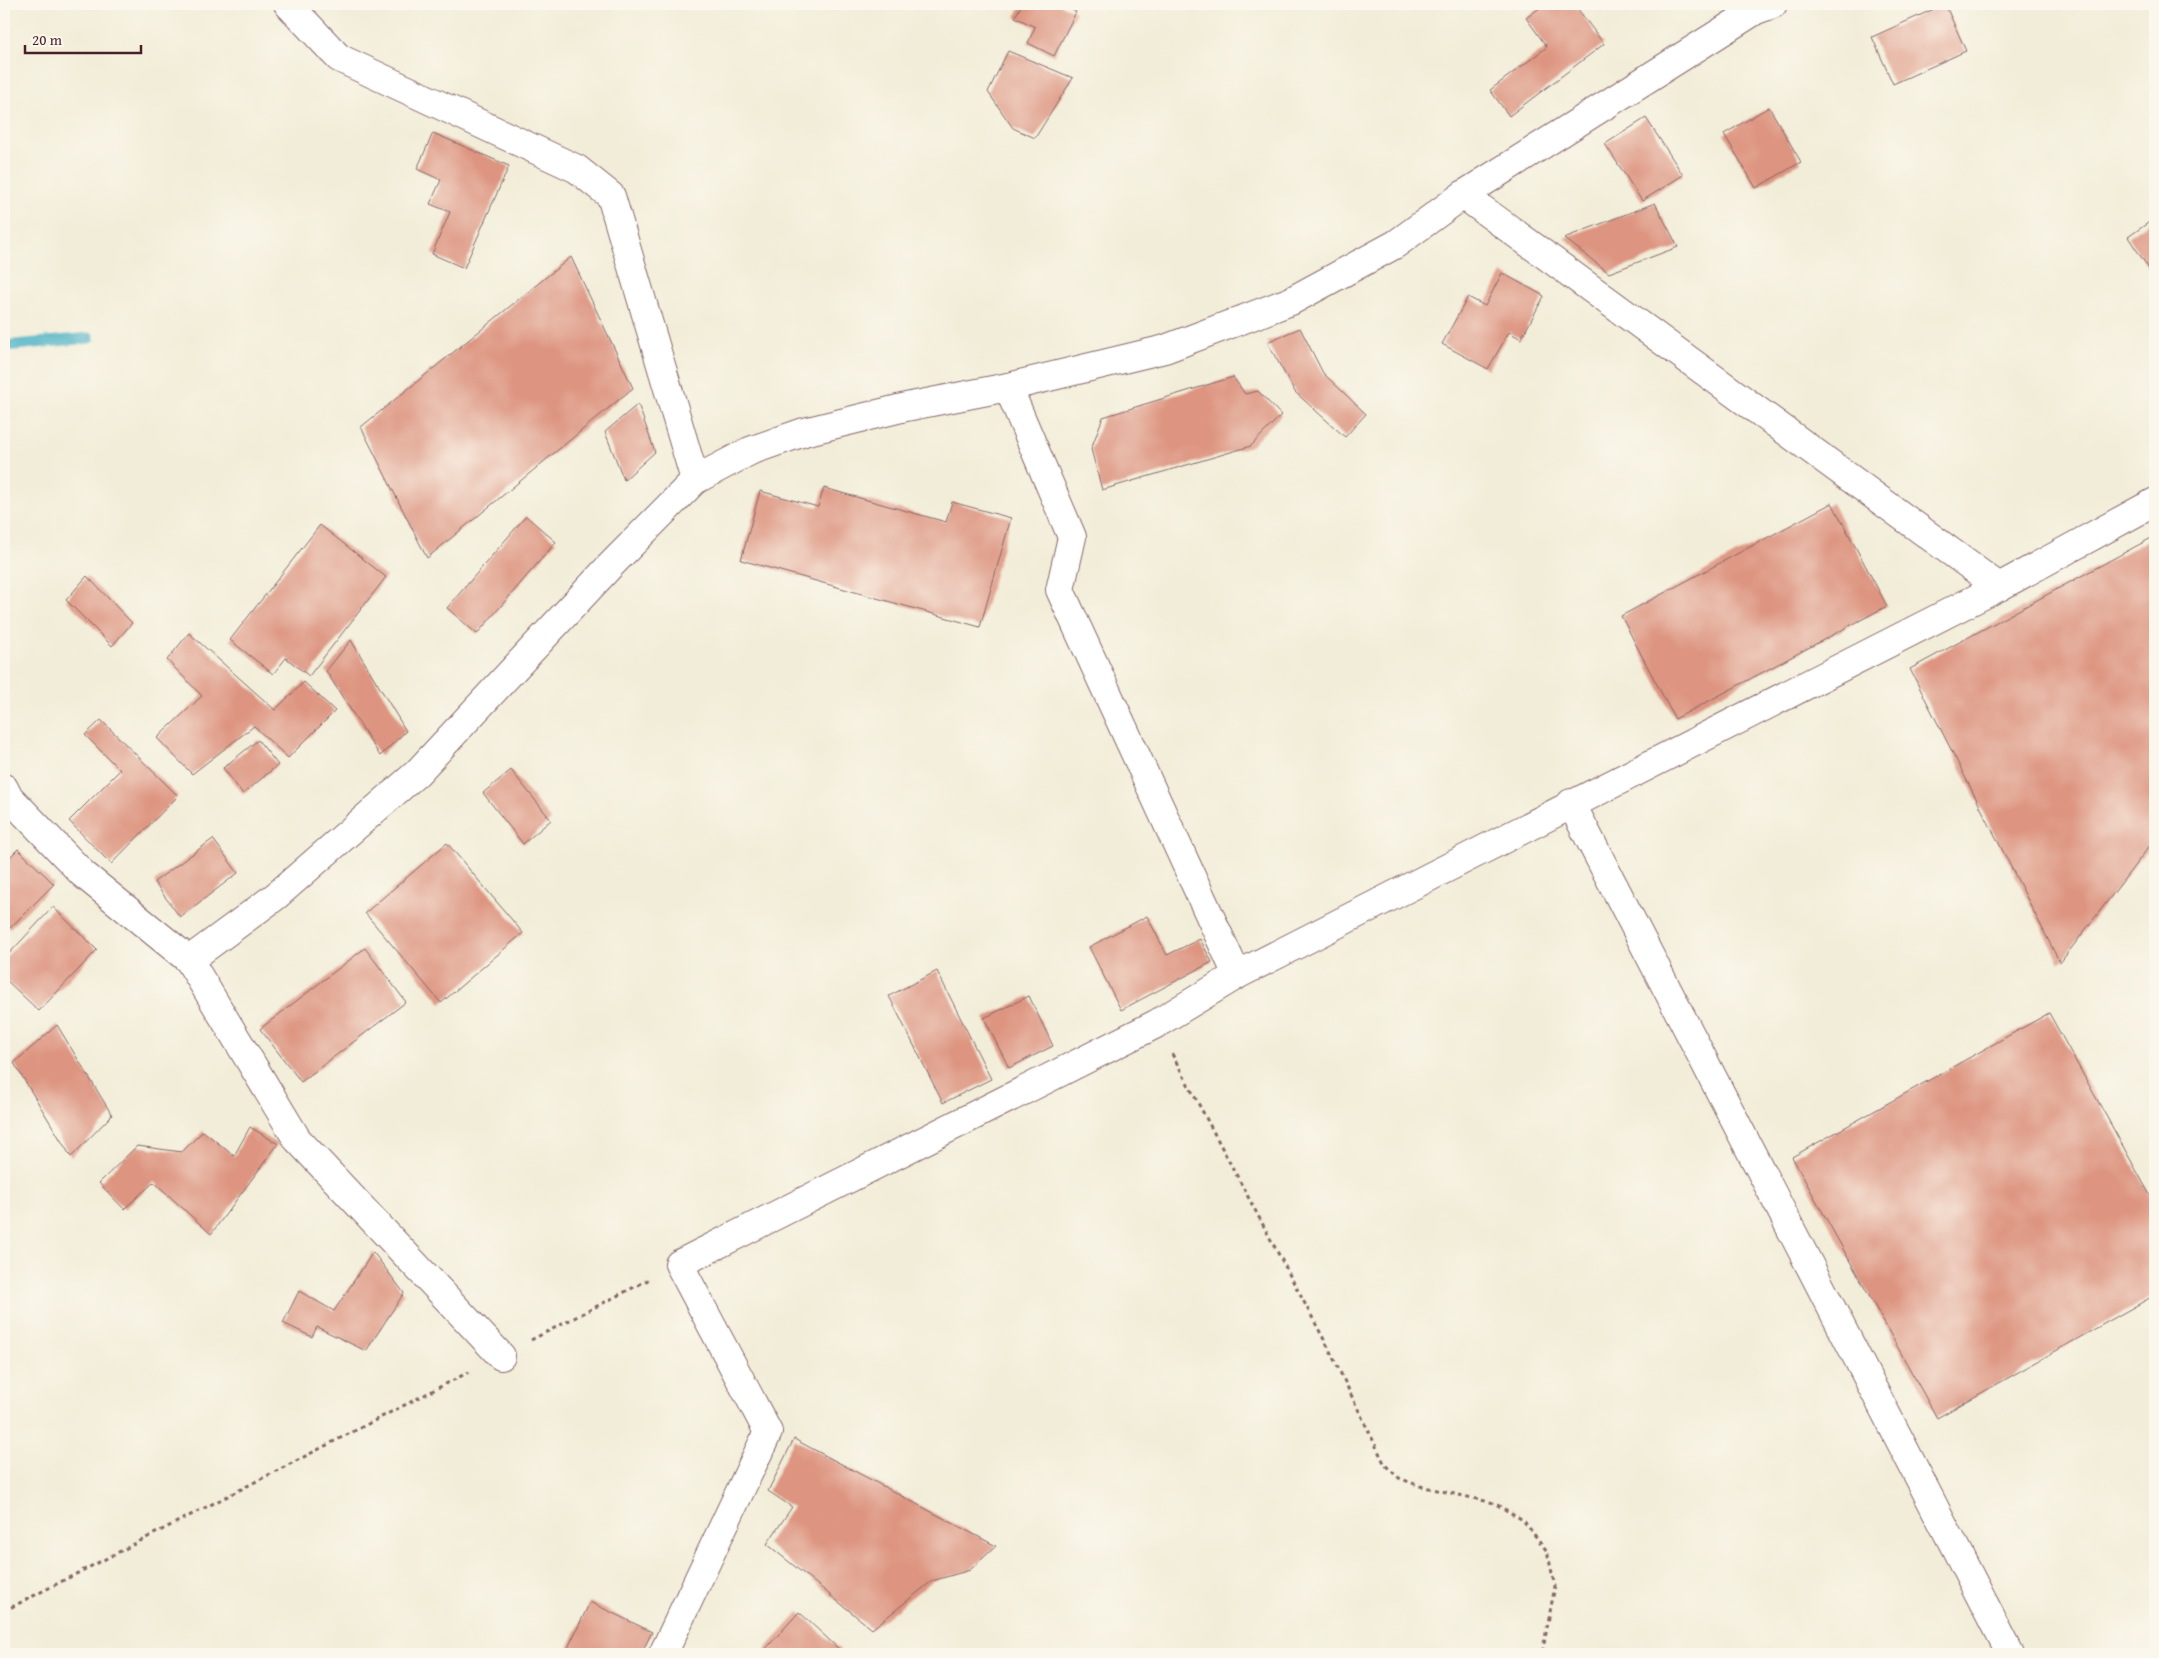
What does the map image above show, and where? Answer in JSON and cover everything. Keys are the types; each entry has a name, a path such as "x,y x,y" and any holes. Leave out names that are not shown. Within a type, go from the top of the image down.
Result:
{"street":[{"path":"288,4 339,58 577,169 611,196 694,480"},
{"path":"190,960 276,896 417,773 610,566 694,480 750,451 804,432 906,407 1008,387 1165,349 1291,301 1396,244 1463,195 1748,15 1774,4"},
{"path":"1463,195 1998,587"},
{"path":"1008,387 1072,537 1060,590 1237,975"},
{"path":"663,1654 768,1432 679,1264 1156,1024 1237,975 1571,803 1998,587 2155,502"},
{"path":"5,795 84,874 190,960 297,1139 500,1356"},
{"path":"1571,803 2010,1654"}],"path":[{"path":"1156,1024 1328,1347 1385,1465 1399,1478 1420,1486 1494,1502 1523,1520 1547,1551 1555,1586 1542,1654"},
{"path":"4,1611 679,1264"}],"building":[{"path":"1022,4 1059,4 1076,12 1054,56 1028,43 1035,27 1015,17"},
{"path":"1545,4 1574,4 1604,44 1509,116 1490,90 1547,47 1526,18"},
{"path":"1945,4 1966,51 1893,84 1872,37"},
{"path":"1008,51 1073,78 1035,138 1013,128 988,92"},
{"path":"1769,107 1801,162 1756,188 1724,134"},
{"path":"1646,118 1683,175 1642,201 1605,144"},
{"path":"433,133 509,166 464,268 432,254 450,212 430,204 441,180 417,169"},
{"path":"1655,203 1678,247 1609,273 1564,238"},
{"path":"2155,218 2155,278 2128,237"},
{"path":"571,257 633,388 427,558 361,427"},
{"path":"1502,273 1544,296 1521,339 1509,332 1488,369 1442,344 1468,297 1485,306"},
{"path":"1300,328 1323,373 1366,414 1345,437 1295,392 1267,342"},
{"path":"1233,377 1245,394 1258,391 1281,415 1251,446 1102,490 1091,449 1103,417"},
{"path":"638,404 655,452 624,480 605,432"},
{"path":"824,488 946,522 952,502 1011,518 980,627 741,560 760,491 818,507"},
{"path":"1832,503 1887,606 1675,719 1621,616"},
{"path":"526,516 556,542 477,634 447,608"},
{"path":"320,525 386,577 309,676 286,658 273,674 230,640"},
{"path":"2155,536 2155,839 2060,963 1910,669"},
{"path":"87,576 132,623 112,646 66,600"},
{"path":"189,633 275,710 304,682 335,711 288,758 254,726 192,774 157,738 202,696 167,660"},
{"path":"351,640 406,731 380,756 326,671"},
{"path":"101,720 178,796 111,864 69,821 120,770 85,735"},
{"path":"258,740 278,765 243,794 223,768"},
{"path":"511,770 551,820 523,844 483,793"},
{"path":"213,839 238,873 180,917 154,882"},
{"path":"447,843 523,933 441,1003 365,913"},
{"path":"18,849 54,884 10,928 4,922 4,863"},
{"path":"53,907 97,950 39,1011 4,978 4,959"},
{"path":"1147,916 1167,955 1200,939 1212,962 1121,1010 1089,947"},
{"path":"365,948 406,1002 301,1082 260,1029"},
{"path":"937,971 991,1079 943,1103 889,996"},
{"path":"1029,996 1053,1046 1009,1068 984,1018"},
{"path":"2049,1013 2155,1204 2155,1295 1937,1418 1792,1157"},
{"path":"57,1025 112,1115 71,1157 14,1063"},
{"path":"250,1127 278,1144 211,1234 154,1182 124,1209 99,1183 137,1146 182,1152 203,1131 234,1156"},
{"path":"373,1252 404,1293 366,1351 317,1327 312,1337 283,1323 299,1291 334,1311"},
{"path":"794,1439 996,1546 970,1570 932,1581 872,1629 767,1544 792,1507 768,1491"},
{"path":"590,1602 652,1632 641,1654 565,1654"},
{"path":"799,1612 840,1650 836,1654 761,1654"}],"waterway":[{"path":"4,346 89,338"}]}
